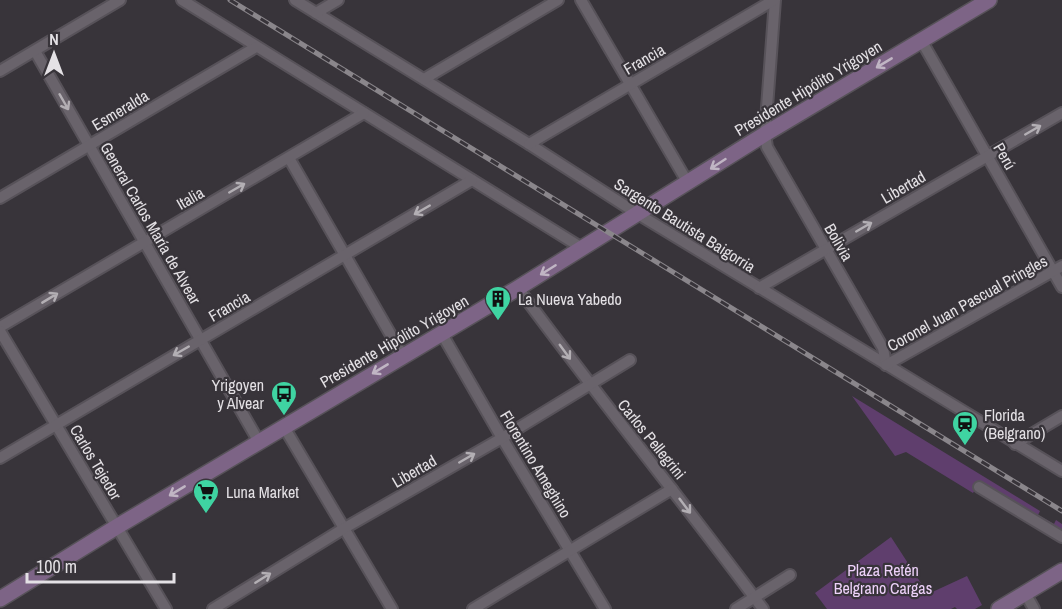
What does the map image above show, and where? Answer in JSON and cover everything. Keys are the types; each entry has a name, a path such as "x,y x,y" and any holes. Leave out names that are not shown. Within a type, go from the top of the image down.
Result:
{"street":[{"path":"0,71 120,0"},
{"path":"182,0 582,248"},
{"name":"Sargento Bautista Baigorria","path":"295,0 638,214 1062,471"},
{"path":"316,13 338,0"},
{"path":"424,79 558,0"},
{"path":"581,0 688,183"},
{"path":"765,134 774,0"},
{"name":"Francia","path":"529,144 774,0"},
{"name":"Presidente Hipólito Yrigoyen","path":"0,599 118,526 518,288 980,2"},
{"name":"Perú","path":"921,40 1057,269 1062,287"},
{"name":"Esmeralda","path":"0,198 256,47"},
{"name":"General Carlos María de Alvear","path":"35,51 259,442"},
{"name":"Italia","path":"0,329 364,113"},
{"name":"Libertad","path":"759,288 1062,113"},
{"name":"Bolivia","path":"765,134 767,147 883,348 886,365"},
{"path":"290,158 403,356"},
{"name":"Francia","path":"0,458 472,180"},
{"name":"Coronel Juan Pascual Pringles","path":"886,365 1057,269"},
{"name":"Carlos Pellegrini","path":"518,288 589,384 763,609"},
{"name":"Carlos Tejedor","path":"0,329 166,609"},
{"name":"Florentino Ameghino","path":"442,334 605,609"},
{"name":"Libertad","path":"213,609 630,360"},
{"path":"1015,444 1062,416"},
{"path":"284,427 392,609"},
{"path":"979,487 1062,537"},
{"path":"473,609 672,489"},
{"path":"999,609 1062,571"},
{"path":"735,609 790,575"},
{"path":"1024,593 1034,609"}],"green space":[{"path":"852,396 1040,511 1038,515 1054,524 1056,520 1062,524 1062,534 980,481 973,493 906,452 895,456"},
{"name":"Plaza Retén Belgrano Cargas","path":"891,537 928,594 967,576 982,605 975,609 955,607 951,609 827,609 815,593"}],"railway":[{"path":"230,0 1062,511"}],"place":[{"name":"La Nueva Yabedo","path":"498,322"},
{"name":"Yrigoyen y Alvear","path":"284,417"},
{"name":"Florida (Belgrano)","path":"965,447"},
{"name":"Luna Market","path":"206,515"}]}
